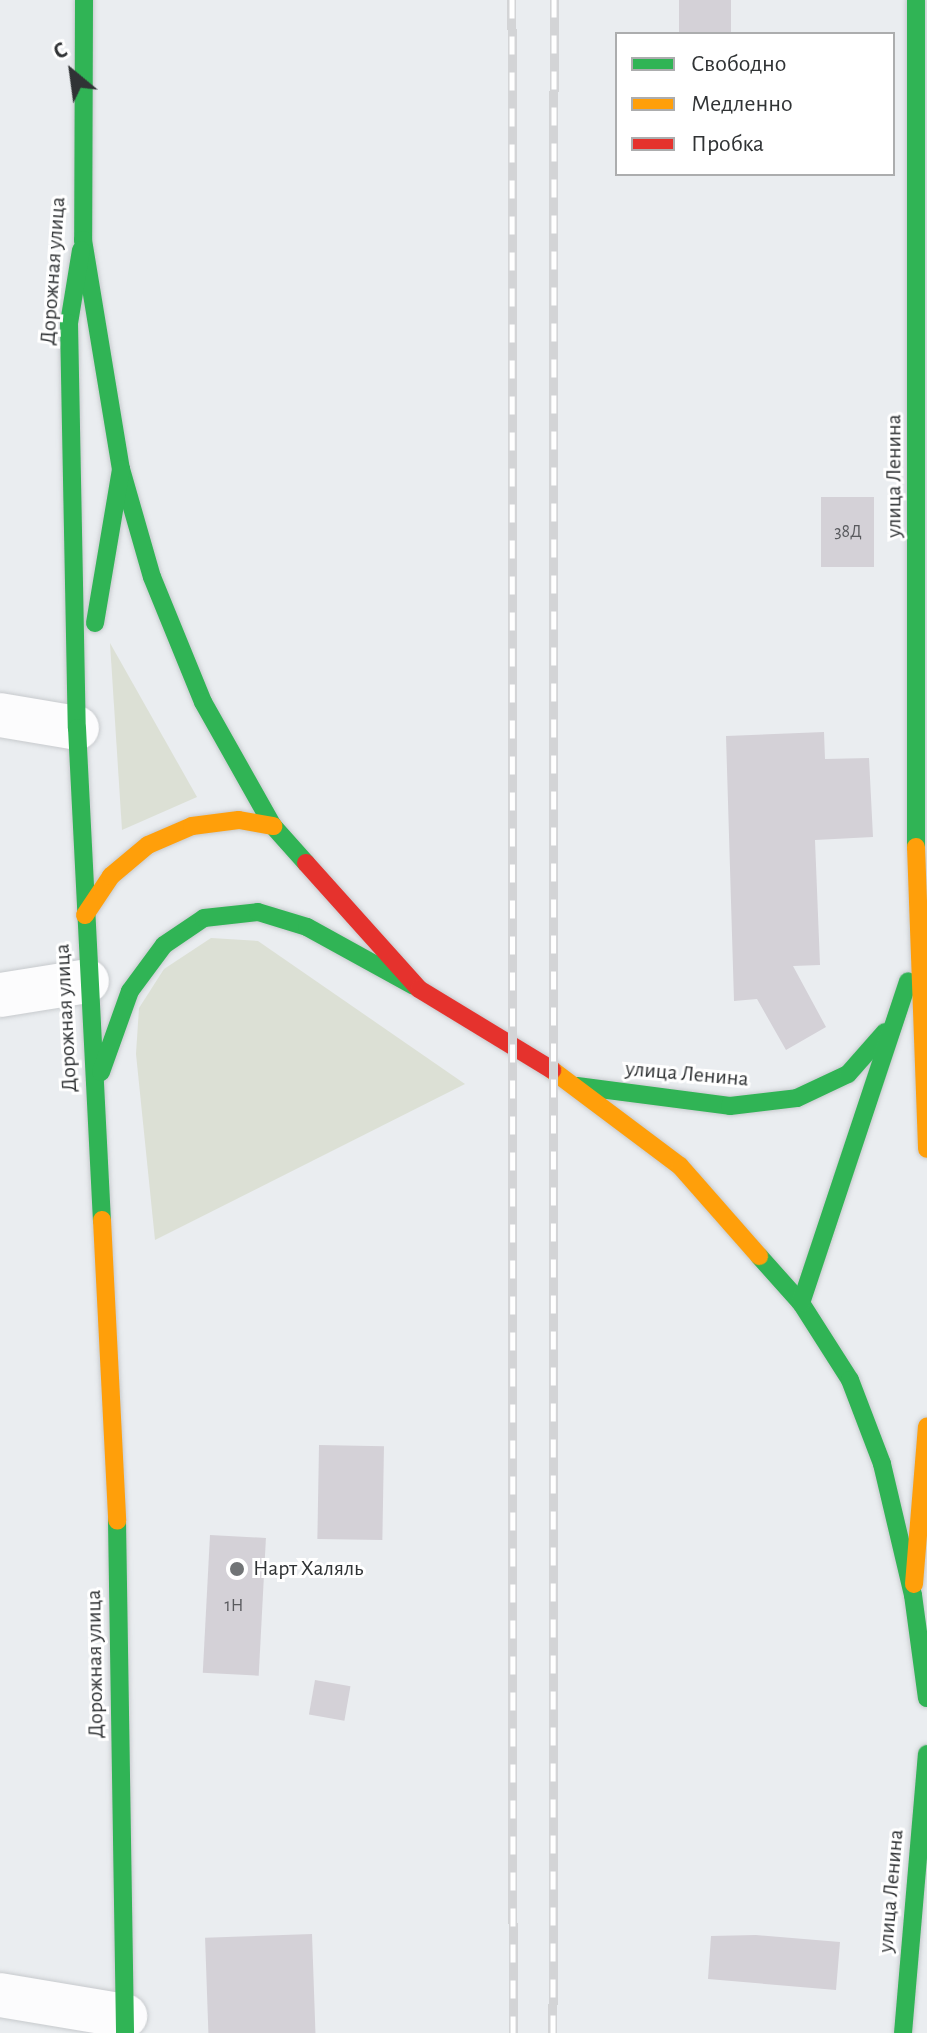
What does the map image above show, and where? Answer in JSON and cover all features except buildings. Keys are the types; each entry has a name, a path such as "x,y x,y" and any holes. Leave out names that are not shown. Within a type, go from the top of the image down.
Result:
{"main road":[{"name":"Дорожная улица","path":"84,0 83,240 69,323 77,728 87,981 117,1515 125,2025"},
{"name":"улица Ленина","path":"916,0 916,952 927,1149"},
{"path":"83,240 121,469 152,577 203,702 273,826 419,989"},
{"path":"77,728 121,469"},
{"path":"85,915 111,876 148,845 192,826 239,820 273,826"},
{"path":"94,1089 130,991 164,945 204,918 258,912 307,927 419,989 577,1086 680,1166 801,1303 861,1408 913,1595 927,1698"},
{"name":"улица Ленина","path":"801,1303 900,1010 916,952"},
{"name":"улица Ленина","path":"577,1086 730,1106 797,1098 868,1058 900,1010"},
{"path":"913,1595 927,1427"},
{"name":"улица Ленина","path":"903,2033 927,1754"}],"street":[{"path":"0,715 77,728"},
{"path":"0,995 87,981"},
{"path":"0,1995 125,2025"}],"shaded area":[{"path":"110,643 197,797 122,830"},
{"path":"211,938 258,941 465,1084 155,1240 136,1054 139,1008 164,969"}],"railway":[{"path":"512,0 513,2033"},
{"path":"553,2033 554,0"}],"traffic: fast":[{"path":"84,0 83,240 121,469 152,577 203,702 273,826 306,863"},
{"path":"916,0 916,847"},
{"path":"81,250 69,323 77,728 102,1220"},
{"path":"95,623 121,469"},
{"path":"101,1072 130,991 164,945 204,918 258,912 307,927 414,986"},
{"path":"801,1303 908,981"},
{"path":"577,1086 730,1106 797,1098 848,1074 885,1032"},
{"path":"759,1256 801,1303 850,1380 882,1464 913,1595 927,1698"},
{"path":"117,1521 125,2033"},
{"path":"903,2033 927,1754"}],"traffic: slow":[{"path":"85,915 111,876 148,845 192,826 239,820 273,826"},
{"path":"916,847 927,1149"},
{"path":"552,1070 680,1166 759,1256"},
{"path":"102,1220 117,1521"},
{"path":"914,1584 927,1427"}],"traffic: jam":[{"path":"306,863 419,989 552,1070"}],"place":[{"name":"Нарт Халяль","path":"237,1569"}]}
